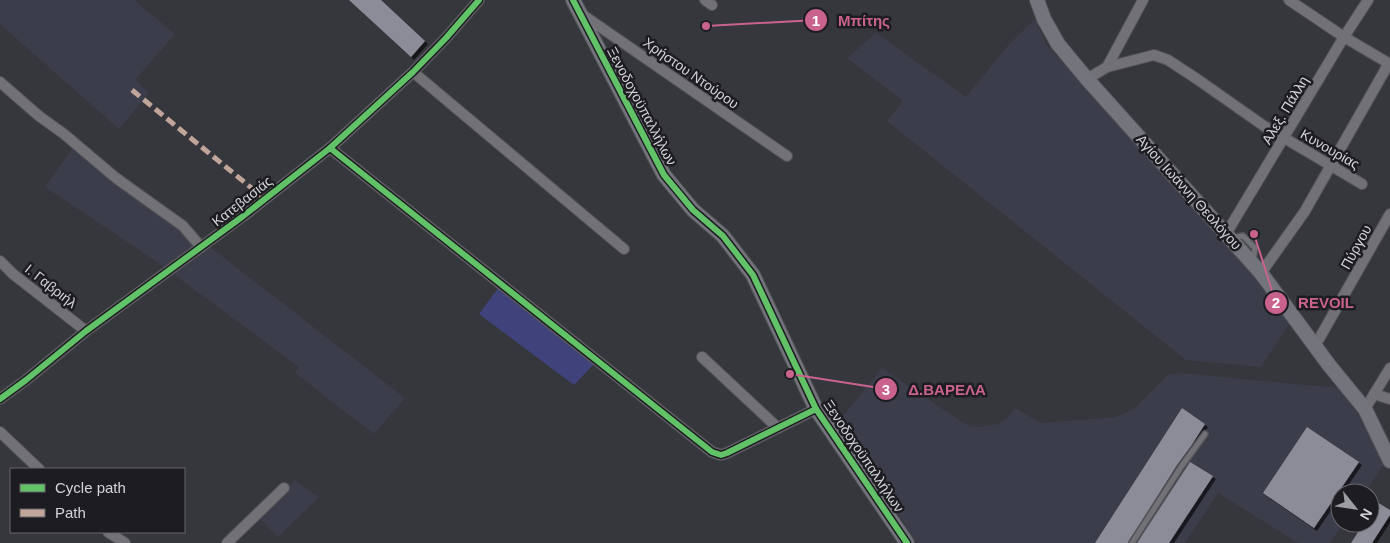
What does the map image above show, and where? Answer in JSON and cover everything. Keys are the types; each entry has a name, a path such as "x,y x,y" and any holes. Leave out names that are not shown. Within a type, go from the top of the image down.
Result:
{"street":[{"name":"Κατεβασιάς","path":"0,399 86,332 242,217 330,148 413,72 479,0"},
{"name":"Αγίου Ιωάννη Θεολόγου","path":"1037,0 1058,44 1087,79 1257,268 1329,365 1365,409 1390,461"},
{"path":"1087,79 1107,67 1143,0"},
{"path":"1257,268 1296,225 1332,166 1390,63 1344,37 1289,0"},
{"name":"Αλεξ. Πάλλη","path":"1228,236 1284,138 1368,0"},
{"name":"Χρήστου Ντούρου","path":"576,6 787,156"},
{"name":"Ξενοδοχοϋπαλλήλων","path":"576,6 664,175 693,210 723,236 753,275 816,409 907,543"},
{"name":"Κυνουρίας","path":"1107,67 1154,55 1168,60 1264,126 1362,184"},
{"path":"413,72 624,249"},
{"path":"0,82 116,178 183,226 202,247"},
{"path":"330,148 712,452 721,455 727,454 816,409"},
{"name":"Πύργου","path":"1315,346 1390,214"},
{"name":"Ι. Γαβριήλ","path":"0,261 13,274 86,332"},
{"path":"702,356 778,428"},
{"path":"1365,409 1390,368"},
{"path":"1374,394 1390,399"},
{"path":"0,432 38,468"},
{"path":"227,543 284,488"},
{"path":"109,533 124,543"}],"lane":[{"path":"1132,543 1181,467 1205,434"}],"shaded area":[{"path":"0,0 134,0 175,34 135,80 149,93 119,129 0,24"},
{"path":"1033,21 1036,21 1046,45 1105,104 1149,152 1292,319 1261,367 1186,360 887,121 903,101 847,58 876,33 966,97 1009,44"},
{"path":"76,143 182,227 202,253 210,247 405,398 374,434 295,373 299,367 154,260 45,187"},
{"path":"499,287 596,362 574,385 479,314"},
{"path":"882,368 959,420 970,426 978,427 998,424 1007,419 1015,408 1041,423 1116,417 1134,409 1168,375 1179,373 1340,387 1346,393 1385,463 1371,483 1330,483 1330,533 1337,533 1330,543 1298,543 1218,493 1185,543 917,543 839,421"},
{"path":"295,480 319,497 278,537 258,517"}],"building":[{"path":"349,0 381,0 425,41 411,57"},
{"path":"1182,408 1205,424 1191,446 1128,543 1095,543"},
{"path":"1307,427 1359,462 1345,483 1330,483 1330,505 1314,528 1263,493"},
{"path":"1190,462 1213,476 1169,543 1137,543"},
{"path":"1380,504 1390,510 1390,515 1380,531"},
{"path":"1358,533 1378,533 1372,543 1351,543"}],"marked path":[{"path":"132,90 265,199"}],"cycle path":[{"path":"0,399 86,331 242,217 330,148 413,72 479,0"},
{"path":"573,0 664,175 693,210 723,236 753,275 816,409 907,543"},
{"path":"330,148 712,452 721,455 727,453 816,409"}],"place":[{"name":"Μπίτης","path":"706,26"},
{"name":"REVOIL","path":"1254,234"},
{"name":"Δ.ΒΑΡΕΛΑ","path":"790,374"}]}
